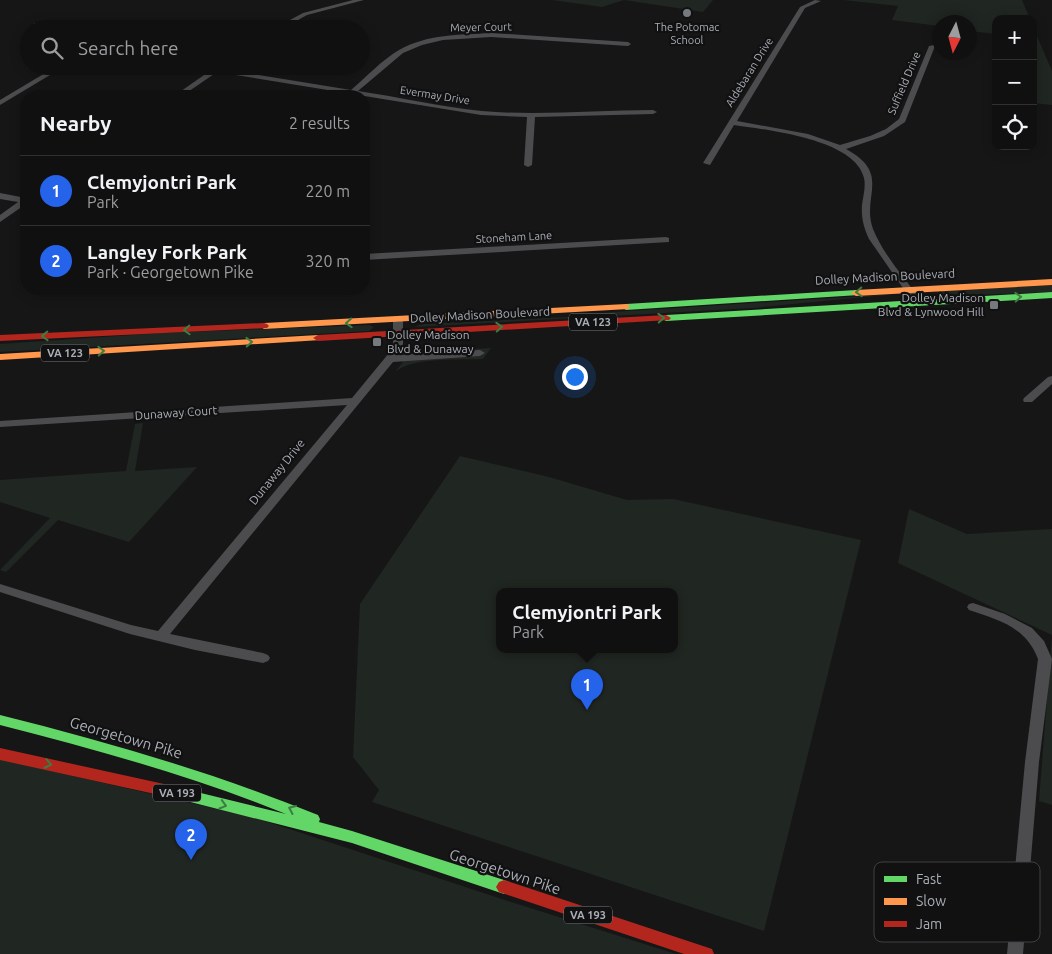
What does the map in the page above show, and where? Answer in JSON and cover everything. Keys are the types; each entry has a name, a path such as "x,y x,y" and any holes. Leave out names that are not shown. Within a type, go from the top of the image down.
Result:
{"main road":[{"name":"Dolley Madison Boulevard","path":"0,338 398,320 1052,282"},
{"name":"Dolley Madison Boulevard","path":"0,357 1052,295"},
{"name":"Georgetown Pike","path":"0,720 111,748 217,781 264,797 352,837"},
{"name":"Georgetown Pike","path":"0,754 166,790 352,837 706,954"}],"street":[{"path":"293,20 305,14 361,0"},
{"name":"Aldebaran Drive","path":"707,163 803,7 818,1"},
{"name":"Meyer Court","path":"355,90 402,52 420,43 443,38 491,35 628,44"},
{"name":"Suffield Drive","path":"839,148 878,136 896,126 902,120 932,46"},
{"path":"22,90 47,75"},
{"path":"187,90 209,75"},
{"name":"Evermay Drive","path":"256,75 335,90"},
{"path":"0,103 20,91"},
{"name":"Evermay Drive","path":"370,96 456,111 531,116 653,112"},
{"path":"528,164 531,116"},
{"path":"732,122 797,133 839,148 850,155 864,169 869,186 865,204 868,227 917,302"},
{"path":"0,196 20,202"},
{"path":"0,219 20,206"},
{"name":"Stoneham Lane","path":"370,257 666,240"},
{"name":"Dunaway Drive","path":"162,636 389,359 398,346 398,320"},
{"path":"389,359 480,353"},
{"path":"1028,400 1052,380"},
{"name":"Dunaway Court","path":"0,424 353,402"},
{"path":"0,588 130,629 263,658"},
{"path":"974,607 1021,627 1040,644 1045,659 1031,771 1023,862"}],"shaded area":[{"path":"552,0 624,0 602,7"},
{"path":"624,0 713,0 703,12"},
{"path":"843,0 1022,0 1028,15 992,15 992,34 977,32 977,15 932,15 932,25 892,20 898,6"},
{"path":"1037,36 1052,71 1052,105 1037,103"},
{"path":"1052,285 1052,292 968,295 939,294 936,291"},
{"path":"896,294 753,308 415,327 421,324 568,317 612,312"},
{"path":"369,325 374,327 369,331 0,352 0,344 161,333"},
{"path":"491,348 483,359 424,362 403,367 395,372 410,353"},
{"path":"143,423 135,471 197,467 129,542 58,520 6,572 0,570 50,518 0,502 0,480 126,471 135,424"},
{"path":"460,456 549,477 627,500 673,499 861,540 764,931 372,802 379,790 353,757 360,604"},
{"path":"909,509 967,534 1052,529 1052,635 898,563"},
{"path":"1052,635 1052,805 1039,801"},
{"path":"0,759 256,818 676,954 0,954"}],"traffic: fast":[{"path":"626,307 856,293"},
{"path":"666,318 1052,295"},
{"path":"0,720 80,741 198,776 313,819"},
{"path":"164,790 352,837 504,887"}],"traffic: slow":[{"path":"856,293 1052,282"},
{"path":"264,326 626,307"},
{"path":"0,357 318,338"}],"traffic: jam":[{"path":"318,338 666,318"},
{"path":"0,338 264,326"},
{"path":"0,754 164,790"},
{"path":"504,887 706,954"}],"place":[{"name":"The Potomac School","path":"687,13"},
{"name":"Dolley Madison Blvd & Lynwood Hill","path":"994,305"},
{"name":"Dolley Madison Blvd & Dunaway","path":"377,342"},
{"name":"Clemyjontri Park","path":"587,710"},
{"name":"Langley Fork Park","path":"191,860"}]}
